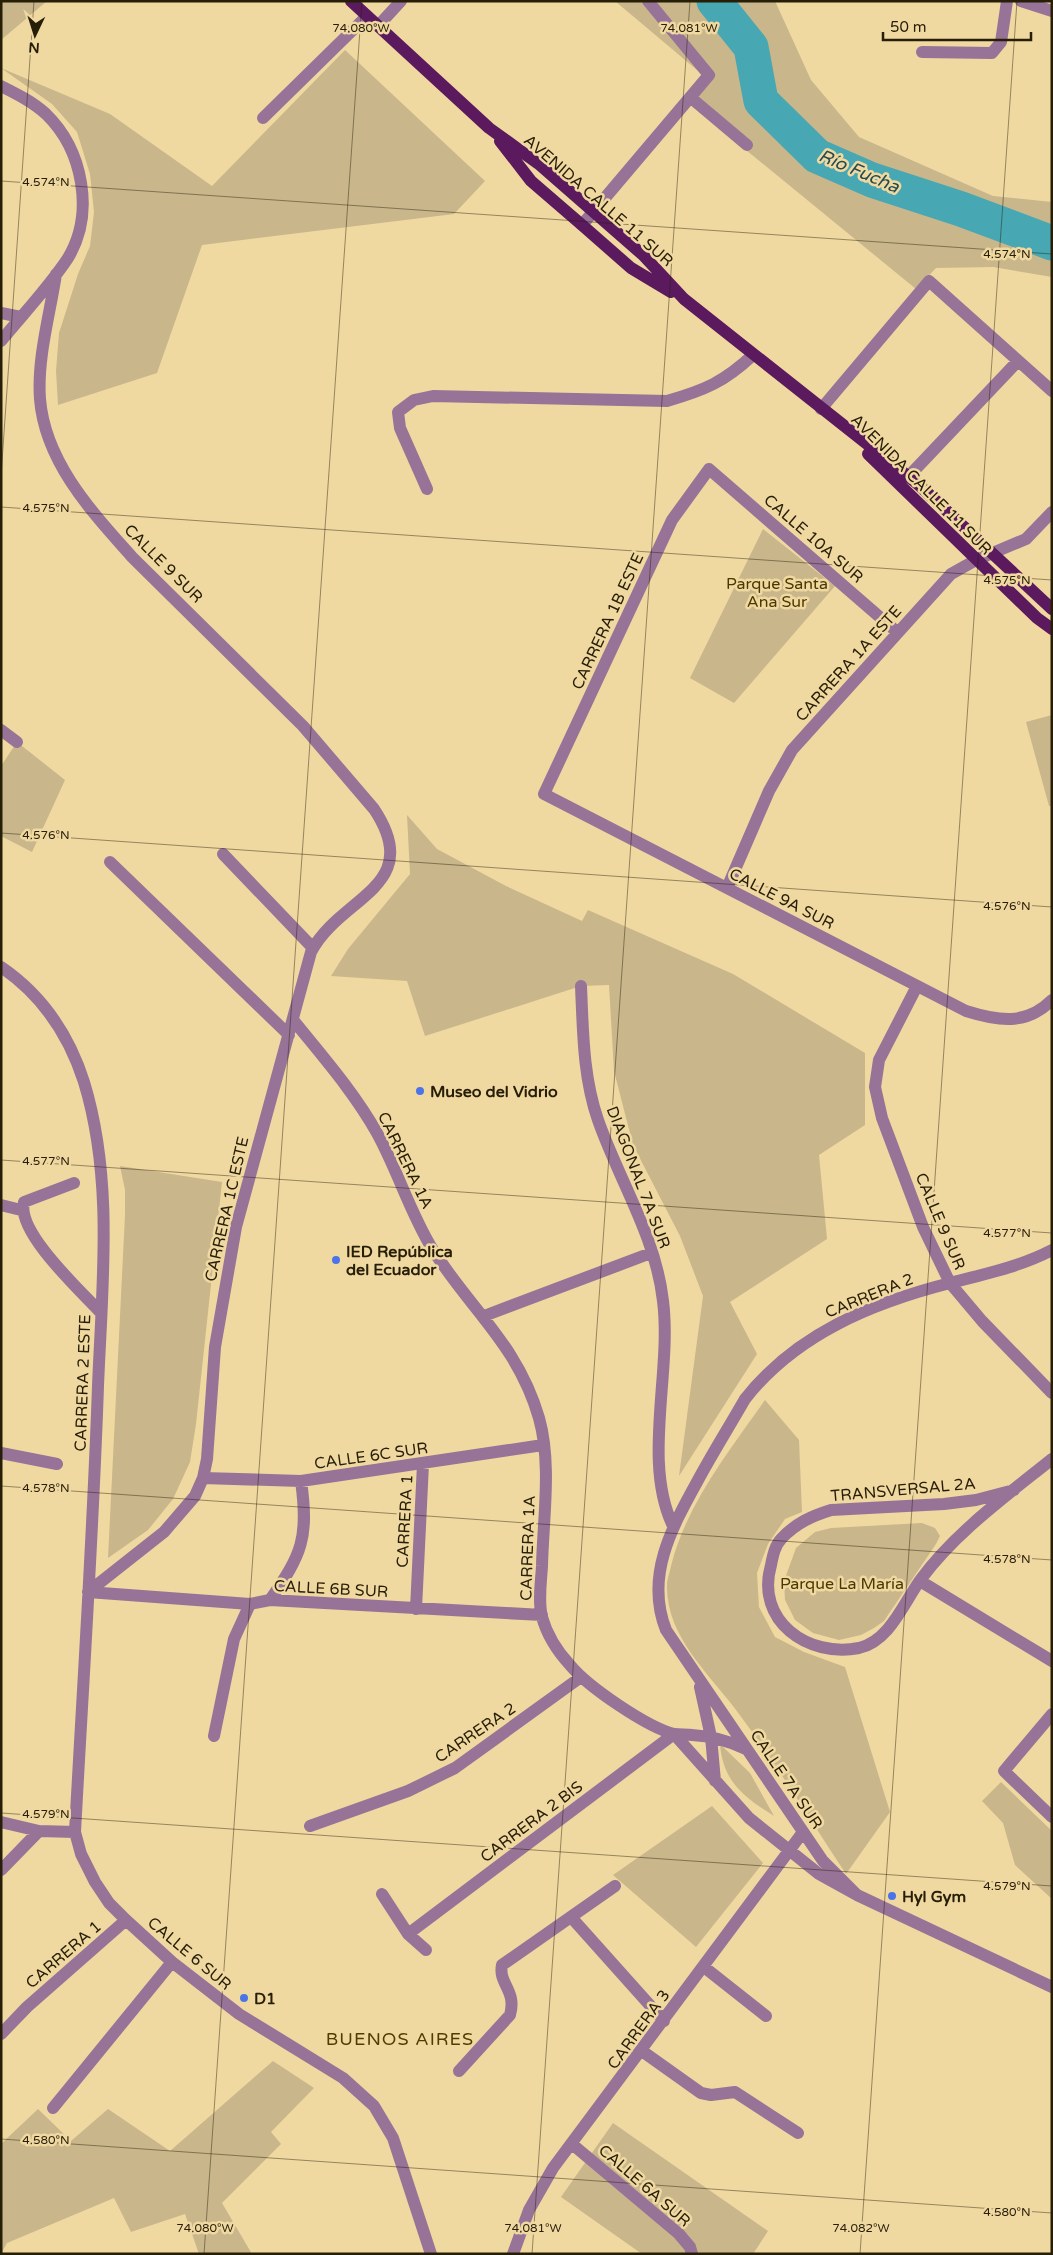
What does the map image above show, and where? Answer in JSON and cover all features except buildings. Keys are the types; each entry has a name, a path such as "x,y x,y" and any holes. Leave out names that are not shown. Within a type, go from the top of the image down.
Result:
{"main road":[{"name":"AVENIDA CALLE 11 SUR","path":"351,1 489,128 540,165 643,255 684,299 836,422 908,477 1052,609"},
{"name":"AVENIDA CALLE 11 SUR","path":"489,128 531,181 582,226 631,268 684,299"},
{"name":"AVENIDA CALLE 11 SUR","path":"836,422 976,560 1052,629"}],"street":[{"path":"378,26 401,1"},
{"path":"582,226 709,75 648,1"},
{"path":"922,52 992,53 1001,42 1007,1"},
{"path":"1021,1 1052,11"},
{"path":"264,118 367,16"},
{"path":"1,86 28,101 46,114 60,130 76,161 82,203 81,223 76,241 56,274 1,341"},
{"path":"690,97 747,145"},
{"name":"CALLE 9 SUR","path":"56,274 41,371 40,397 43,421 60,464 107,529 132,557 304,726 383,823"},
{"path":"820,409 929,281 1052,391"},
{"path":"1,313 20,317"},
{"path":"427,489 411,458 400,428 398,412 414,400 433,396 667,401 710,387 732,373 753,355"},
{"path":"908,477 1018,361"},
{"name":"CALLE 10A SUR","path":"709,469 897,632"},
{"name":"CARRERA 1B ESTE","path":"544,794 672,520 709,469"},
{"name":"CARRERA 1A ESTE","path":"727,888 769,790 792,750 950,574 976,560 1026,539 1052,512"},
{"path":"1,730 17,742"},
{"name":"CALLE 9A SUR","path":"544,794 966,1011 1008,1021 1035,1014 1051,1002"},
{"name":"CARRERA 1C ESTE","path":"88,1592 164,1532 195,1496 203,1478 207,1459 215,1348 226,1276 246,1185 294,1021 313,948 323,933 382,878 389,866 391,853 383,823"},
{"path":"224,854 313,948"},
{"path":"110,862 289,1035"},
{"name":"CARRERA 2 ESTE","path":"1,967 34,993 64,1033 84,1083 98,1147 103,1184 104,1225 101,1313 76,1832"},
{"name":"DIAGONAL 7A SUR","path":"581,986 585,1055 592,1098 606,1140 640,1218 660,1279 665,1344 660,1438 661,1485 663,1500 673,1526"},
{"name":"CALLE 9 SUR","path":"917,986 879,1060 875,1087 882,1118 923,1227 950,1283 982,1321 1052,1393"},
{"name":"CARRERA 1A","path":"294,1021 367,1116 379,1135 421,1230 451,1276 501,1338 524,1378 540,1420 543,1445 545,1485 540,1600 542,1616"},
{"path":"74,1183 24,1202 21,1210 32,1234 62,1272 101,1313"},
{"path":"1,1205 21,1210"},
{"name":"CARRERA 2","path":"673,1526 745,1399 774,1366 806,1342 850,1316 903,1296 1018,1265 1052,1250"},
{"path":"484,1316 650,1253"},
{"name":"CALLE 6C SUR","path":"203,1478 301,1481 543,1445"},
{"path":"1,1453 57,1464"},
{"path":"1052,1459 953,1542 920,1581 1052,1661"},
{"name":"CARRERA 1","path":"416,1609 423,1464"},
{"path":"270,1600 290,1571 302,1546 306,1520 301,1481"},
{"name":"TRANSVERSAL 2A","path":"920,1581 895,1620 880,1636 861,1648 839,1650 814,1646 794,1637 778,1619 770,1601 768,1573 776,1546 792,1528 810,1517 831,1510 944,1504 976,1500 1014,1490"},
{"name":"CALLE 7A SUR","path":"673,1526 662,1556 657,1594 660,1615 666,1630 833,1874 857,1895"},
{"name":"CALLE 6B SUR","path":"88,1592 250,1604 270,1600 542,1616"},
{"path":"214,1736 234,1639 250,1604"},
{"path":"542,1616 555,1645 581,1677 618,1705 674,1734 716,1781"},
{"name":"CALLE 7A SUR","path":"696,1674 711,1737 716,1781 748,1818 788,1852 819,1874 857,1895 1052,1987"},
{"name":"CARRERA 2","path":"310,1826 408,1792 455,1768 581,1677"},
{"path":"1052,1714 1004,1771 1052,1817"},
{"path":"674,1734 711,1737 748,1750"},
{"name":"CARRERA 2 BIS","path":"408,1934 674,1734"},
{"path":"1,1822 40,1831 76,1832"},
{"path":"1,1870 40,1831"},
{"name":"CALLE 6 SUR","path":"76,1832 81,1854 91,1875 109,1903 126,1920 172,1962 239,2014 343,2078 374,2106 393,2138 431,2254"},
{"name":"CARRERA 3","path":"513,2254 529,2210 540,2189 803,1832"},
{"path":"459,2071 510,2015 514,2004 512,1994 501,1971 502,1965 615,1886"},
{"path":"382,1894 408,1934 426,1950"},
{"path":"571,1917 664,2021"},
{"name":"CARRERA 1","path":"1,2034 27,2007 126,1920"},
{"path":"54,2108 172,1962"},
{"path":"704,1967 766,2016"},
{"path":"642,2051 702,2093 710,2095 735,2092 798,2133"},
{"name":"CALLE 6A SUR","path":"572,2144 680,2234 690,2247 692,2254"}],"green space":[{"path":"1,1 47,1 1,40"},
{"path":"615,1 775,1 811,80 859,137 993,196 1052,202 1052,277 993,267 936,268 916,289 691,105 710,81"},
{"path":"345,50 485,181 454,214 202,245 157,373 58,405 56,371 59,333 78,274 90,246 94,212 90,174 77,132 52,104 1,68 110,114 212,186"},
{"name":"Parque Santa Ana Sur","path":"763,529 835,586 734,703 690,678"},
{"path":"1052,715 1052,806 1049,806 1026,722"},
{"path":"17,742 65,780 32,852 1,836 1,766"},
{"path":"407,815 437,849 506,886 582,921 588,910 733,974 865,1053 865,1125 819,1155 827,1239 730,1302 757,1354 679,1476 703,1296 680,1236 633,1145 614,1071 609,985 581,986 425,1036 407,981 331,976 348,949 410,874"},
{"path":"120,1166 222,1182 196,1424 190,1462 173,1499 148,1530 108,1558 125,1215 125,1190"},
{"path":"765,1400 799,1440 802,1512 785,1519 768,1544 757,1573 759,1607 775,1637 804,1652 845,1667 890,1812 846,1874 753,1733 692,1655 674,1622 669,1604 668,1578 678,1543 687,1522 710,1479"},
{"name":"Parque La María","path":"922,1523 935,1528 940,1536 884,1621 861,1635 839,1640 813,1633 795,1620 785,1600 784,1581 796,1548 815,1532 831,1528"},
{"path":"720,1744 750,1773 774,1816 753,1802 730,1778 725,1769"},
{"path":"1001,1782 1052,1831 1052,1899 1015,1865 1003,1823 982,1801"},
{"path":"712,1806 763,1863 696,1947 613,1875"},
{"path":"273,2061 314,2088 271,2132 281,2144 222,2203 252,2254 199,2254 185,2214 131,2232 114,2198 7,2243 1,2254 1,2144 38,2109 71,2141 108,2109 170,2151"},
{"path":"613,2123 768,2231 753,2254 642,2254 561,2197"}],"waterway":[{"name":"Río Fucha","path":"714,1 751,47 761,101 817,156 872,180 961,209 1052,243"}],"place":[{"name":"Museo del Vidrio","path":"420,1091"},
{"name":"IED República del Ecuador","path":"336,1260"},
{"name":"Hyl Gym","path":"892,1896"},
{"name":"D1","path":"244,1998"}],"district":[{"name":"BUENOS AIRES","path":"400,2039"}]}
